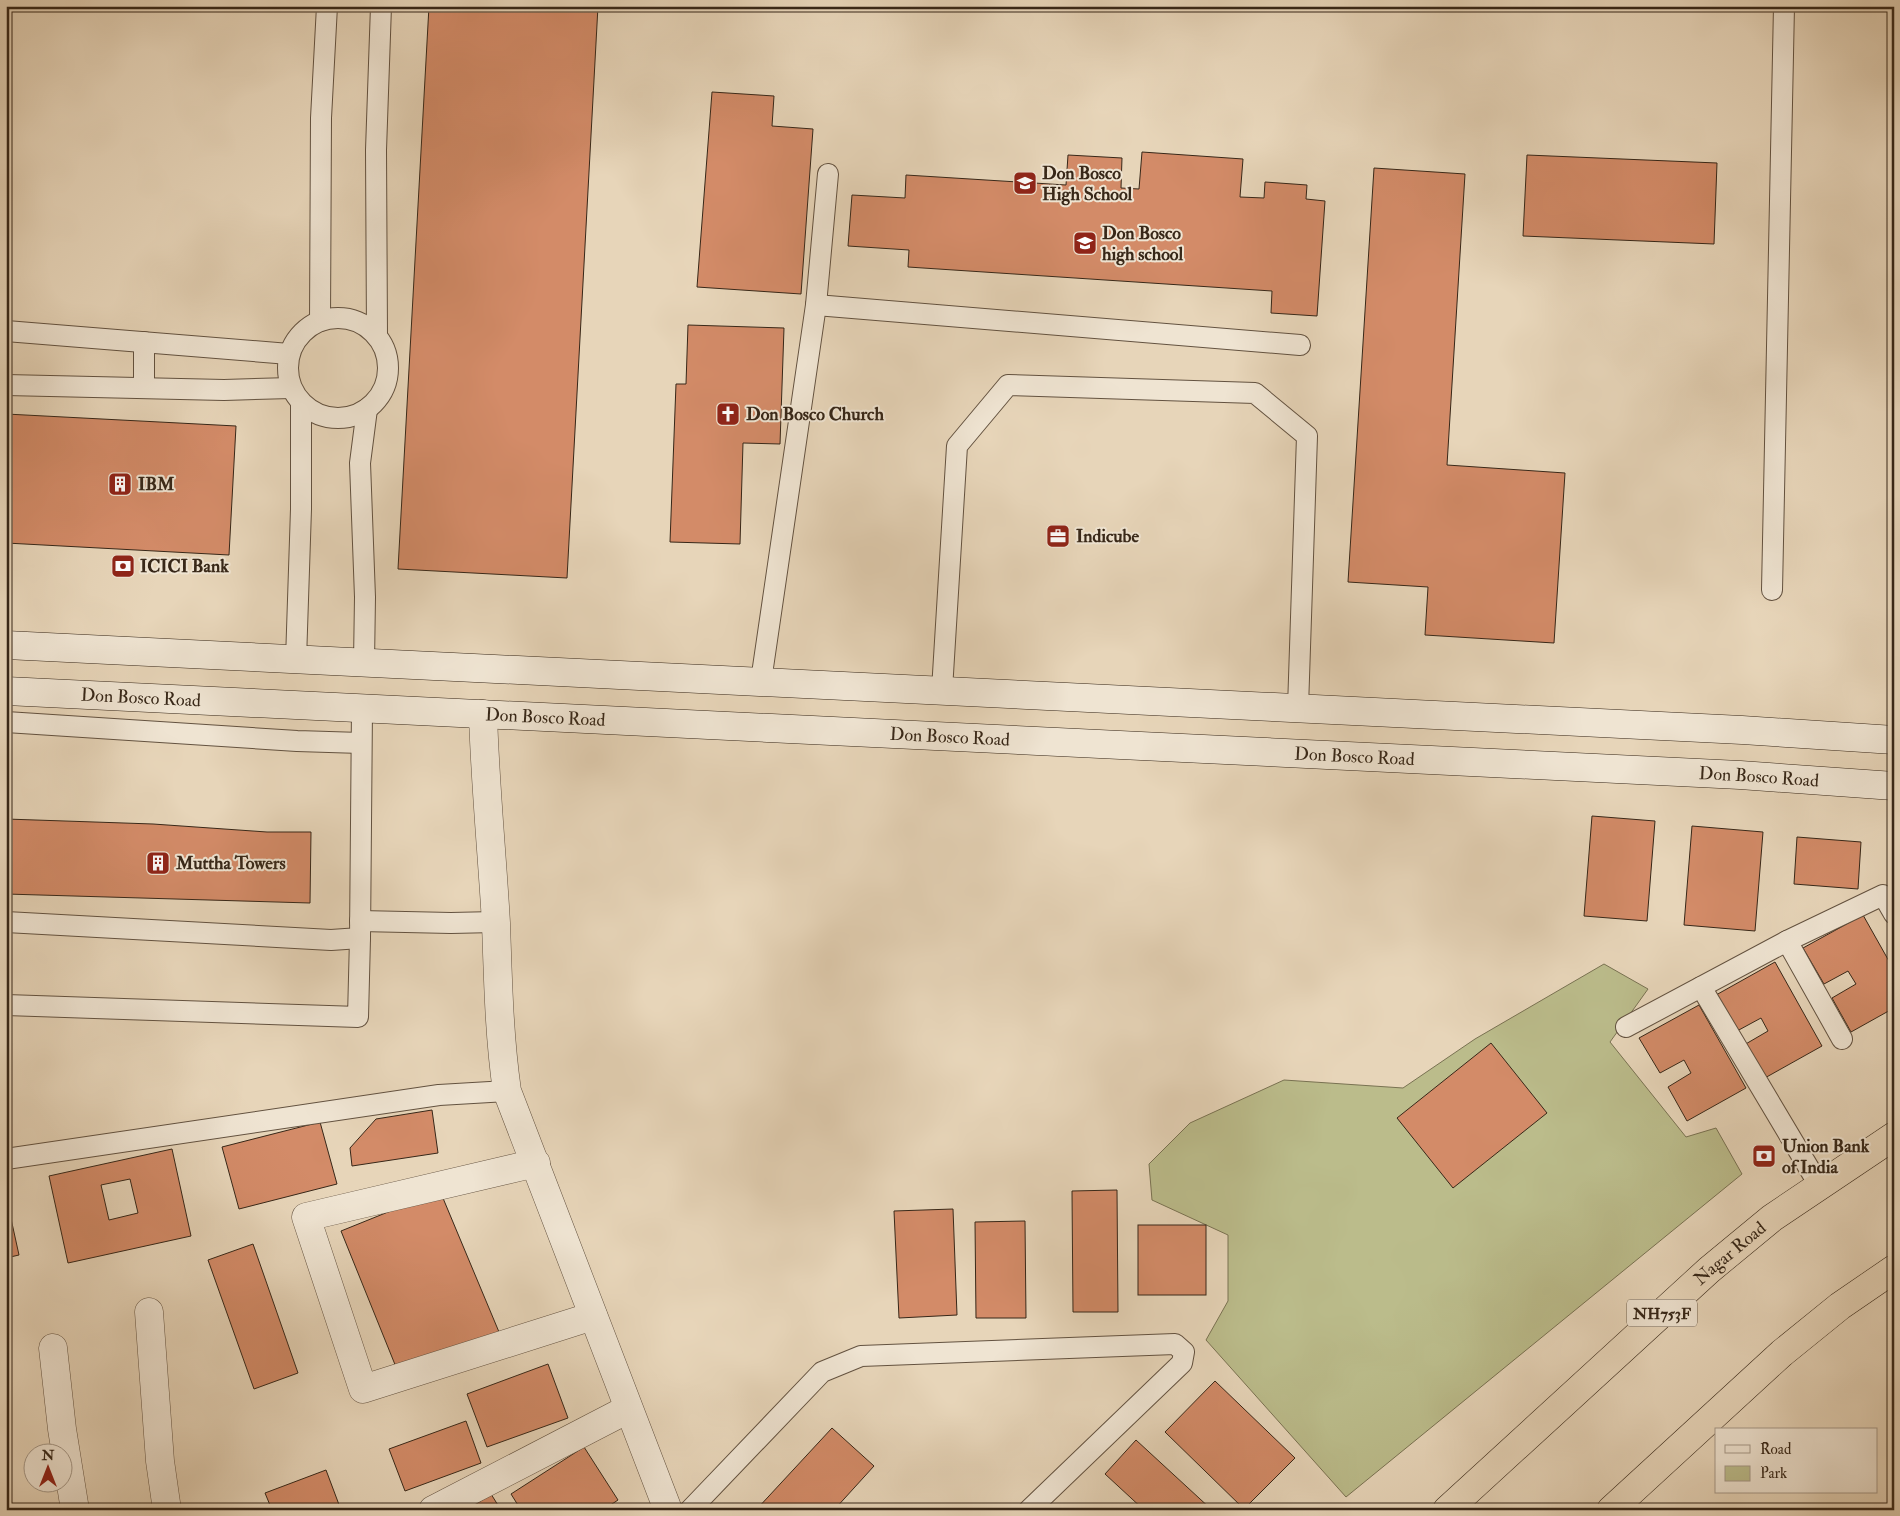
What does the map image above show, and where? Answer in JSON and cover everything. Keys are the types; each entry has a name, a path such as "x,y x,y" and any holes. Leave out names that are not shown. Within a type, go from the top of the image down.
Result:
{"highway":[{"name":"Nagar Road","path":"1447,1510 1709,1270 1772,1218 1894,1136"},
{"path":"1611,1510 1782,1353 1840,1306 1894,1269"}],"main road":[{"path":"6,645 942,690 1752,731 1894,740"},
{"name":"Don Bosco Road","path":"6,691 1740,775 1894,786"},
{"path":"483,714 485,776 496,922 499,1014 507,1091 668,1510"},
{"path":"536,1163 306,1217 362,1389 593,1316"},
{"path":"149,1312 160,1461 167,1510"},
{"path":"53,1348 62,1429 75,1510"},
{"path":"433,1510 628,1409"}],"lane":[{"path":"320,321 321,118 327,6"},
{"path":"377,336 376,150 381,6"},
{"path":"1772,590 1784,6"},
{"path":"761,682 816,305 828,174"},
{"path":"816,305 1300,345"},
{"path":"6,385 224,390 296,395 312,412 329,418 346,418 367,409 380,396 388,378 386,351 377,336 364,325 347,319 320,321 305,330 294,343 289,354 287,371 296,395 301,509 296,660"},
{"path":"6,331 289,354"},
{"path":"144,342 144,388"},
{"path":"942,690 957,446 1008,385 1255,393 1307,436 1298,708"},
{"path":"364,662 365,597 360,463 367,409"},
{"path":"6,1006 358,1017 362,708"},
{"path":"6,722 297,741 362,743"},
{"path":"1626,1027 1787,941 1883,895 1894,914"},
{"path":"6,922 331,940 360,929 496,922"},
{"path":"1787,941 1842,1039"},
{"path":"1701,987 1819,1185"},
{"path":"6,1159 439,1095 507,1091"},
{"path":"690,1510 822,1372 861,1356 1175,1344 1184,1352 1182,1363 1029,1510"}],"green space":[{"path":"1604,964 1648,989 1610,1042 1686,1137 1716,1128 1742,1174 1346,1497 1206,1340 1228,1301 1228,1235 1152,1200 1149,1164 1190,1123 1284,1080 1403,1088 1475,1039"}],"building":[{"path":"429,6 598,6 567,578 398,569"},
{"path":"712,92 774,96 772,126 813,129 801,294 697,287"},
{"path":"1142,152 1243,159 1240,197 1264,198 1265,182 1307,185 1306,199 1325,201 1317,316 1271,313 1272,291 908,267 909,250 848,246 852,195 905,198 906,175 1066,185 1068,155 1122,158 1121,188 1139,189"},
{"path":"1527,155 1717,163 1714,244 1523,236"},
{"path":"1374,168 1465,174 1447,465 1565,473 1554,643 1425,635 1428,587 1348,582"},
{"name":"Don Bosco Church","path":"688,325 784,328 780,444 743,443 740,544 670,542 676,384 686,384"},
{"name":"IBM","path":"6,414 236,426 229,555 6,543"},
{"path":"1592,816 1655,821 1647,921 1584,916"},
{"name":"Muttha Towers","path":"6,819 153,824 267,832 311,832 310,903 6,894"},
{"path":"1692,826 1763,832 1755,931 1684,925"},
{"path":"1797,837 1861,842 1858,889 1794,884"},
{"path":"1863,915 1894,970 1894,1008 1851,1032 1832,998 1856,984 1848,971 1824,984 1803,948"},
{"path":"1775,962 1822,1046 1763,1079 1744,1045 1768,1031 1761,1018 1737,1031 1716,995"},
{"path":"1699,1005 1746,1088 1687,1121 1668,1087 1691,1073 1684,1060 1660,1073 1639,1038"},
{"path":"1491,1043 1547,1113 1453,1188 1397,1118"},
{"path":"432,1110 438,1153 352,1166 350,1148 376,1119"},
{"path":"320,1122 337,1184 239,1209 222,1147"},
{"path":"172,1149 191,1236 68,1263 49,1176","holes":["130,1179 138,1213 109,1220 101,1185"]},
{"path":"1117,1190 1118,1312 1073,1312 1072,1191"},
{"path":"440,1191 499,1332 398,1372 341,1231"},
{"path":"6,1196 19,1255 6,1258"},
{"path":"953,1209 957,1315 899,1318 894,1211"},
{"path":"1025,1221 1026,1318 976,1318 975,1222"},
{"path":"1138,1225 1206,1225 1206,1295 1138,1295"},
{"path":"253,1244 298,1373 254,1389 208,1260"},
{"path":"548,1364 568,1418 487,1447 467,1394"},
{"path":"1215,1381 1295,1458 1244,1509 1165,1432"},
{"path":"466,1421 481,1463 405,1491 389,1449"},
{"path":"832,1428 874,1466 834,1510 756,1510"},
{"path":"1136,1440 1212,1510 1144,1510 1105,1474"},
{"path":"584,1447 618,1500 603,1510 521,1510 511,1494"},
{"path":"326,1470 341,1510 272,1510 265,1493"},
{"path":"491,1494 501,1510 467,1510"}],"place":[{"name":"Don Bosco High School","path":"1025,183"},
{"name":"Don Bosco high school","path":"1085,243"},
{"name":"Don Bosco Church","path":"728,414"},
{"name":"IBM","path":"120,484"},
{"name":"Indicube","path":"1058,536"},
{"name":"ICICI Bank","path":"123,566"},
{"name":"Muttha Towers","path":"158,863"},
{"name":"Union Bank of India","path":"1764,1156"}]}
